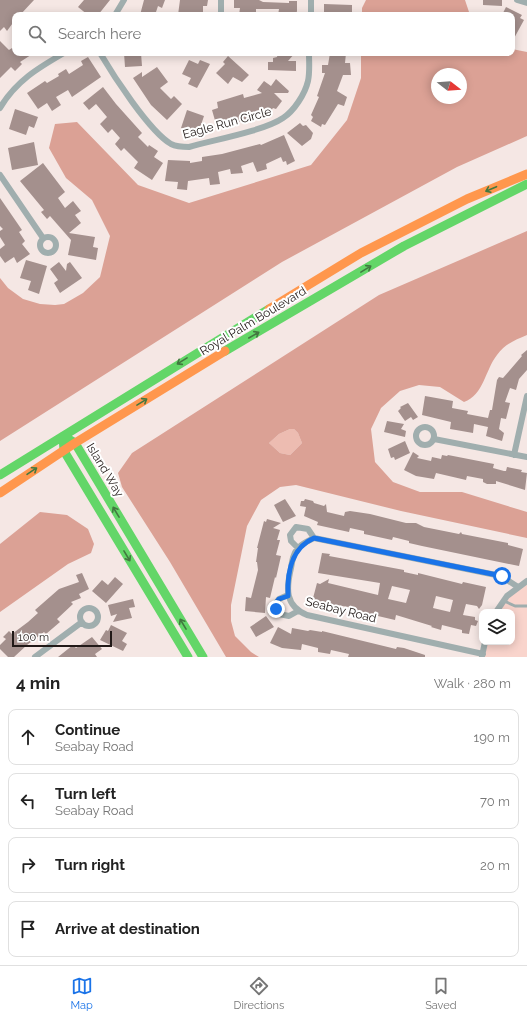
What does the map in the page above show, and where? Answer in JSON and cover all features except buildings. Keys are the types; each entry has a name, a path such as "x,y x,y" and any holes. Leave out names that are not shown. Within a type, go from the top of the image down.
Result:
{"main road":[{"name":"Royal Palm Boulevard","path":"0,475 187,358 361,253 466,199 527,174"},
{"name":"Royal Palm Boulevard","path":"0,493 75,443 404,246 527,184"},
{"name":"Island Way","path":"62,436 75,443 203,657"},
{"name":"Island Way","path":"62,436 64,451 188,657"}],"street":[{"path":"118,12 124,0"},
{"path":"221,0 221,12"},
{"path":"311,0 311,12"},
{"path":"517,0 527,3"},
{"path":"0,108 8,94 19,83 30,74 59,56"},
{"name":"Eagle Run Circle","path":"102,56 118,83 154,127 171,144 181,147 190,147 270,125 284,118 294,108 304,92 308,80 309,56"},
{"path":"0,175 44,238"},
{"path":"514,455 527,396"},
{"path":"434,438 527,457"},
{"path":"298,548 291,542 290,535 292,530 296,527 308,530 314,538"},
{"path":"298,611 289,616 279,614 276,603 279,599 288,596 290,570 293,557 298,548 305,542 314,538 502,576 518,587"},
{"path":"498,609 504,600 527,581"},
{"name":"Seabay Road","path":"288,596 298,611 307,615 483,656"},
{"path":"35,657 82,622"},
{"path":"483,656 485,645"}],"lane":[{"path":"504,600 515,606 527,606"}],"shaded area":[{"path":"366,0 465,0 469,12 362,12 362,8"},
{"path":"515,50 527,52 527,136 457,167 282,262 0,441 0,278 8,288 23,299 40,304 64,304 83,293 100,277 110,236 92,200 66,178 49,148 55,124 77,122 138,185 189,203 311,165 347,120 361,78 361,56 515,56"},
{"path":"527,231 527,335 510,343 500,351 493,361 480,388 471,399 464,402 440,387 419,385 400,391 381,408 371,429 375,462 393,482 420,492 462,492 527,512 527,538 401,511 296,485 280,487 261,500 247,526 231,605 231,621 235,636 251,652 259,657 226,657 170,562 122,487 118,473 132,453 379,295","holes":["290,429 294,429 298,433 302,443 290,455 280,453 269,443 279,434"]},
{"path":"290,429 294,429 298,433 302,443 290,455 280,453 269,443 279,434"},
{"path":"40,512 67,515 88,529 94,544 91,553 68,564 0,612 0,544"},
{"path":"527,581 527,657 484,657 485,645 515,645 515,609 498,608"}],"traffic: fast":[{"path":"225,351 404,246 527,184"},
{"path":"0,475 269,309"},
{"path":"63,436 75,443 203,657"},
{"path":"63,436 64,451 188,657"}],"traffic: slow":[{"path":"269,309 361,253 467,199 527,174"},
{"path":"0,493 75,443 225,351"}],"route":[{"path":"276,609 276,603 279,599 288,596 288,583 293,557 298,548 305,542 314,538 502,576"}]}
